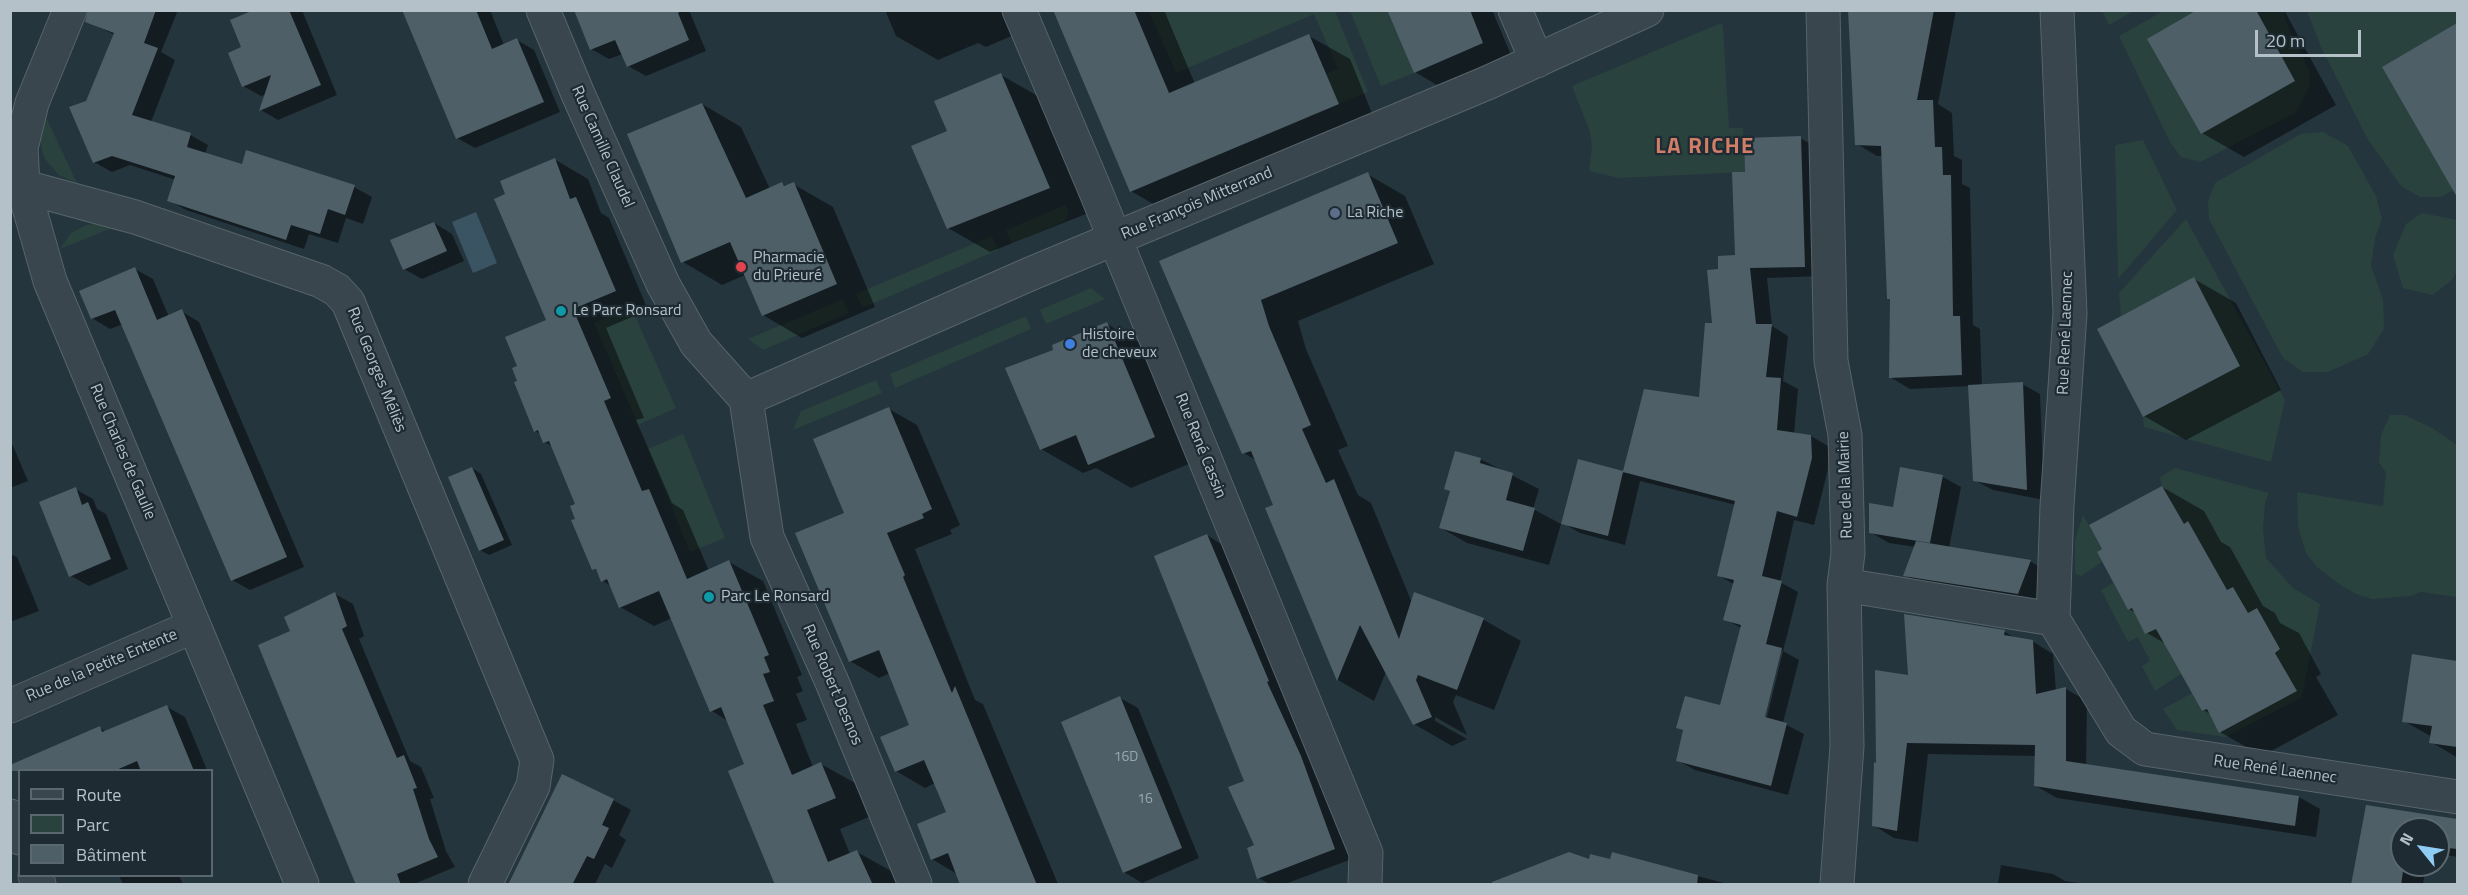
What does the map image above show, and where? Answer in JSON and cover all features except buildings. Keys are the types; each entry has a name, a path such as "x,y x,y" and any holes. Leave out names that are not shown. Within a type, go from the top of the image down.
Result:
{"street":[{"name":"Rue Charles de Gaulle","path":"70,10 32,103 21,148 17,184 50,281 302,885"},
{"name":"Rue Camille Claudel","path":"543,10 663,284 696,343 746,399"},
{"name":"Rue René Cassin","path":"1019,10 1366,853 1365,885"},
{"path":"1515,10 1537,61"},
{"name":"Rue François Mitterrand","path":"746,399 1114,239 1537,61 1647,10"},
{"name":"Rue René Laennec","path":"2057,10 2070,313 2057,506 2053,619 2121,731 2145,749 2457,797"},
{"name":"Rue de la Mairie","path":"1821,12 1831,361 1845,435 1848,553 1844,585 1846,746 1837,885"},
{"name":"Rue Georges Méliès","path":"17,184 135,217 321,281 337,290 348,302 537,760 533,786 485,885"},
{"name":"Rue Robert Desnos","path":"746,399 767,537 832,682 915,885"},
{"path":"1844,585 2053,619"},
{"name":"Rue de la Petite Entente","path":"10,706 194,626"},
{"path":"10,816 18,834"}],"green space":[{"path":"1149,11 1335,11 1368,92 1339,104 1326,74 1338,69 1314,14 1176,73"},
{"path":"1350,11 1387,11 1414,73 1381,86"},
{"path":"2102,11 2133,11 2109,25"},
{"path":"2163,11 2284,11 2287,24 2310,72 2309,88 2295,113 2200,162 2181,157 2170,142 2119,36"},
{"path":"2307,11 2457,11 2457,23 2382,67 2441,168 2457,159 2457,188 2441,197 2420,197 2401,186 2367,138 2321,47"},
{"path":"1721,23 1729,128 1743,128 1745,172 1619,178 1589,171 1592,147 1590,132 1572,86"},
{"path":"44,113 77,183 59,175 43,154 39,134"},
{"path":"2323,132 2348,146 2376,196 2382,219 2375,238 2371,266 2383,299 2384,329 2368,354 2328,372 2303,372 2283,358 2209,219 2208,201 2215,183 2301,134"},
{"path":"2143,140 2177,210 2118,279 2115,145"},
{"path":"1065,205 1069,213 1065,221 1012,244 1006,230"},
{"path":"2422,213 2457,220 2457,271 2453,279 2433,295 2403,288 2393,255 2406,224"},
{"path":"2186,219 2285,400 2271,462 2144,427 2143,417 2240,366 2194,278 2121,316 2119,293"},
{"path":"95,224 112,228 60,249 71,233 86,225"},
{"path":"992,236 998,250 862,308 856,294"},
{"path":"1091,288 1105,299 1046,324 1040,310"},
{"path":"843,299 849,313 763,350 748,339"},
{"path":"631,307 676,408 638,425 594,323"},
{"path":"1026,316 1031,329 895,388 890,374"},
{"path":"876,380 882,393 793,430 801,411"},
{"path":"2390,415 2405,415 2432,428 2457,445 2457,597 2421,592 2410,596 2372,599 2356,594 2336,582 2317,567 2306,553 2298,527 2297,492 2383,506 2386,472 2379,463 2381,435"},
{"path":"683,434 725,538 690,552 648,449"},
{"path":"2175,468 2269,493 2265,503 2263,529 2266,558 2293,588 2320,604 2302,697 2226,737 2177,730 2163,709 2192,693 2202,711 2207,709 2220,733 2296,691 2275,653 2280,649 2257,608 2248,613 2233,587 2221,593 2212,564 2188,521 2184,524 2162,486 2160,477"},
{"path":"2083,515 2102,549 2097,552 2102,562 2081,576 2075,573 2075,540"},
{"path":"2113,583 2128,610 2132,608 2145,633 2161,627 2171,656 2181,674 2155,691 2142,666 2150,661 2138,637 2128,642 2101,590"}],"water":[{"path":"476,212 497,263 473,273 452,222"}],"place":[{"name":"La Riche","path":"1335,213"},
{"name":"Pharmacie du Prieuré","path":"741,267"},
{"name":"Le Parc Ronsard","path":"561,311"},
{"name":"Histoire de cheveux","path":"1070,344"},
{"name":"Parc Le Ronsard","path":"709,597"}],"district":[{"name":"LA RICHE","path":"1705,148"}]}
